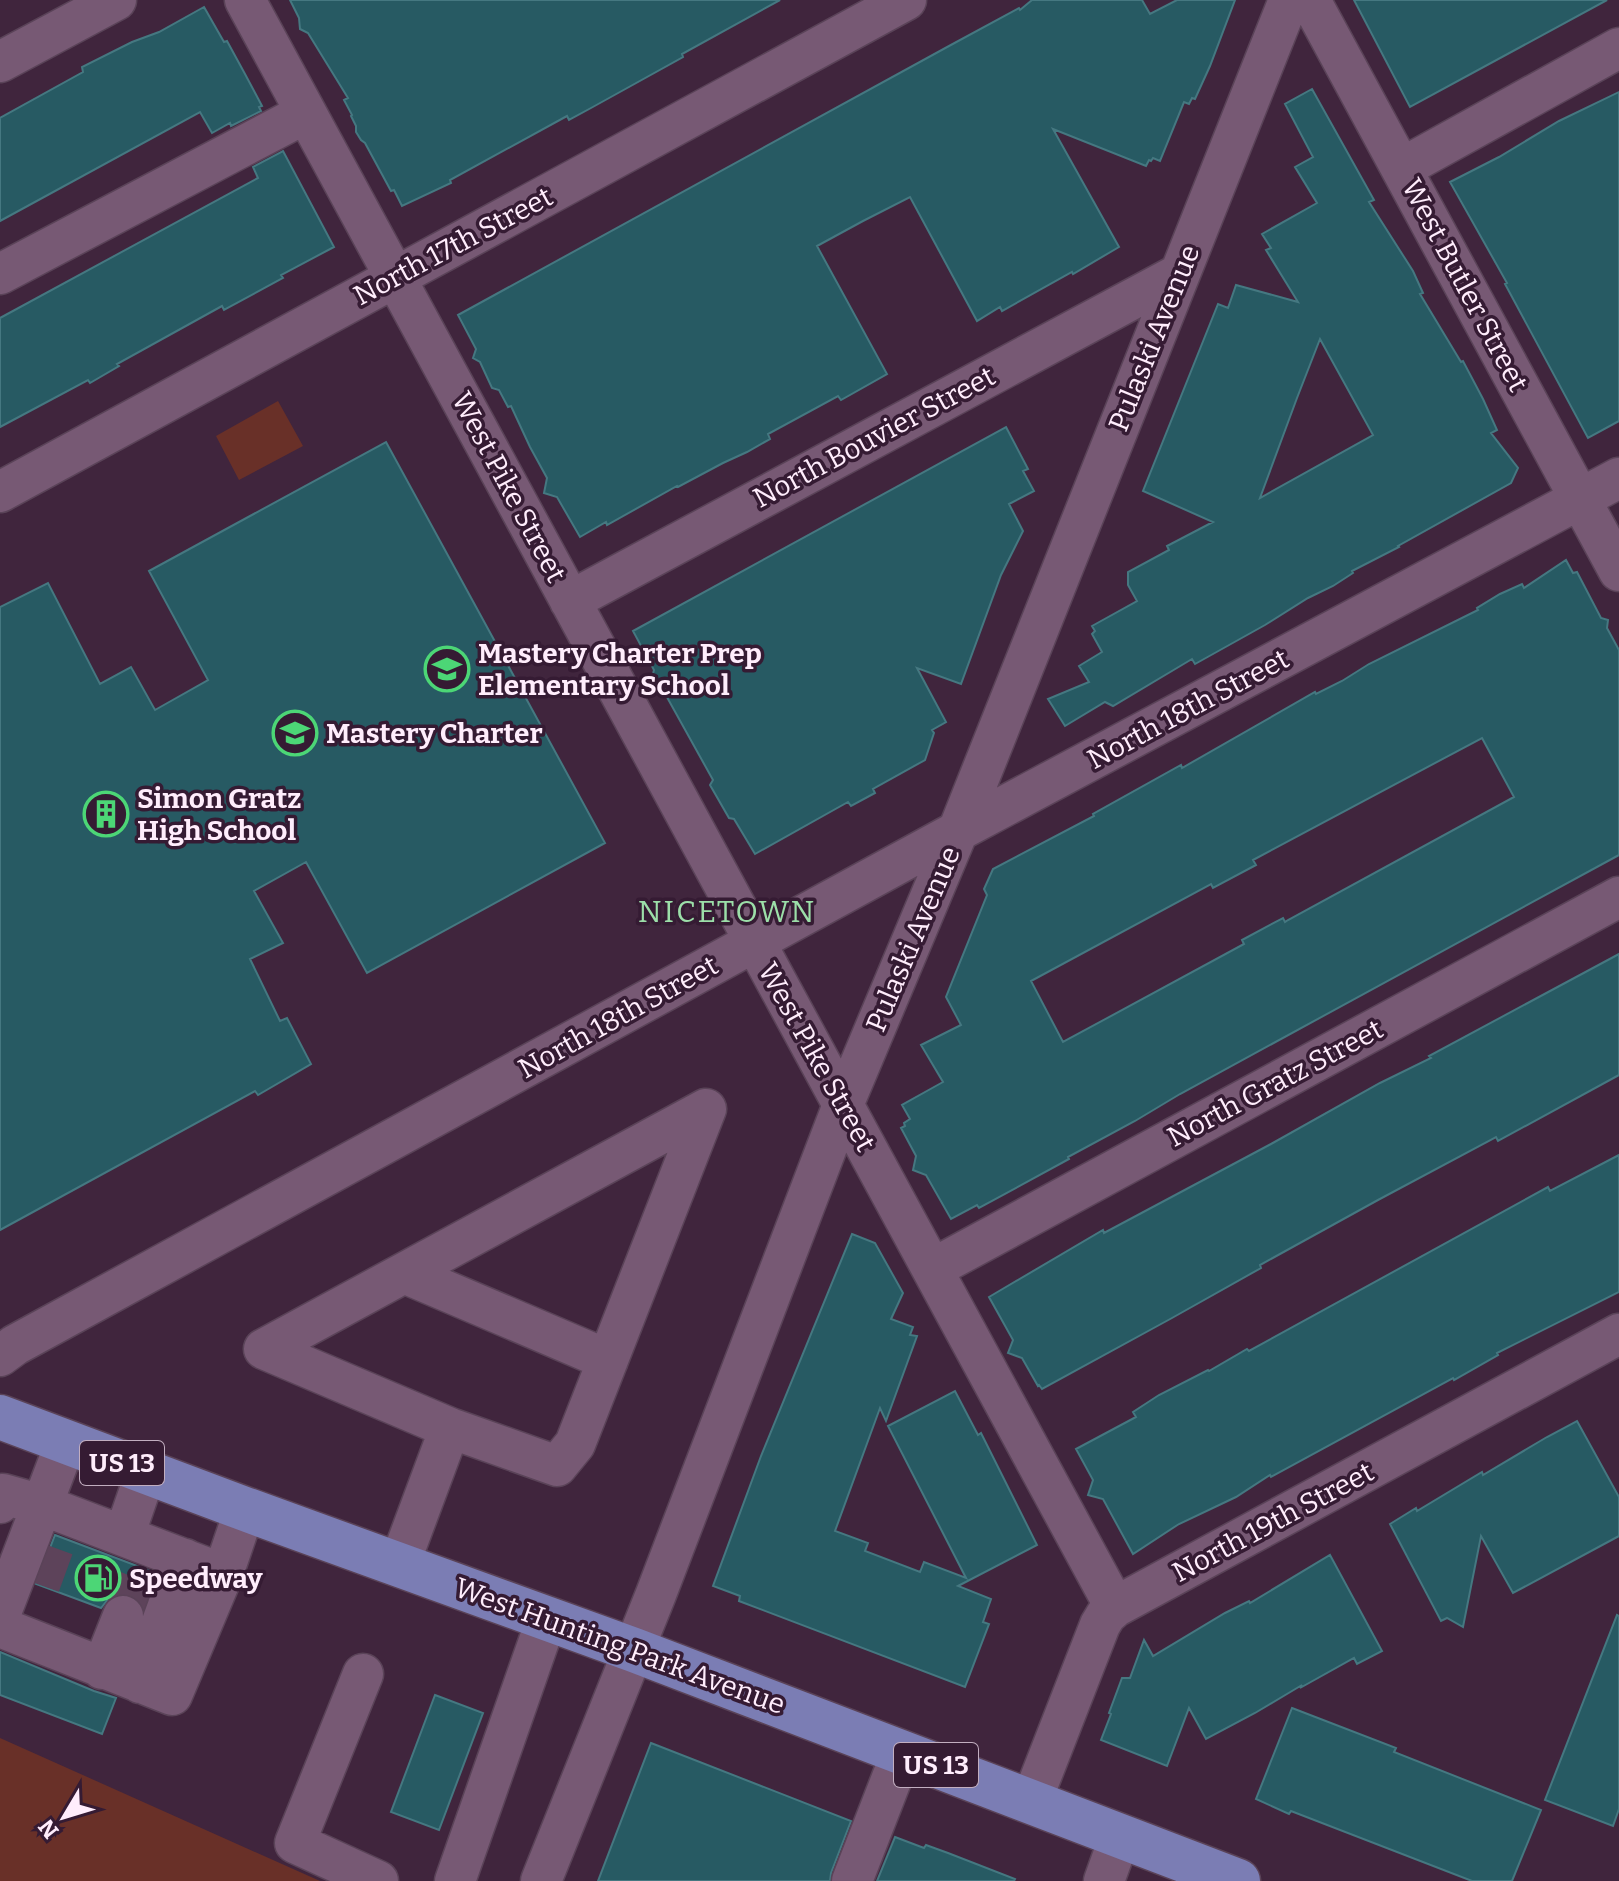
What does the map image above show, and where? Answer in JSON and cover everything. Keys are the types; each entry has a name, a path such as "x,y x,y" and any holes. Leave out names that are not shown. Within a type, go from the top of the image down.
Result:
{"main road":[{"name":"West Hunting Park Avenue","path":"0,1417 634,1650 1238,1881"}],"street":[{"path":"0,62 116,0"},
{"name":"West Pike Street","path":"245,0 1115,1607"},
{"name":"North 17th Street","path":"0,492 906,0"},
{"name":"Pulaski Avenue","path":"541,1881 634,1650 843,1105 958,831 1289,0"},
{"name":"West Butler Street","path":"1310,0 1619,571"},
{"path":"1402,168 1619,48"},
{"path":"0,274 306,113"},
{"name":"North Bouvier Street","path":"570,601 1179,274"},
{"name":"North 18th Street","path":"0,1356 15,1345 958,831 1619,478"},
{"name":"North Gratz Street","path":"932,1269 1619,897"},
{"path":"706,1109 575,1444 557,1466 450,1428 264,1349 404,1273 706,1109"},
{"path":"404,1273 608,1360"},
{"name":"North 19th Street","path":"1031,1802 1100,1625 1115,1607 1619,1334"},
{"path":"399,1565 450,1428"},
{"path":"7,1626 56,1516 66,1442"},
{"path":"140,1683 151,1551 146,1472"},
{"path":"0,1503 3,1494 151,1551 223,1574"},
{"path":"7,1626 102,1669 172,1695 223,1574 245,1509"},
{"path":"7,1626 40,1585"},
{"path":"102,1669 123,1616"},
{"path":"455,1881 547,1618"},
{"path":"363,1674 295,1843 378,1881"},
{"path":"852,1881 902,1752"},
{"path":"1104,1881 1120,1836"}],"shaded area":[{"path":"278,401 303,446 239,480 216,436"},
{"path":"0,1738 320,1881 0,1881"}],"building":[{"path":"290,0 780,0 569,120 567,116 450,180 451,183 402,206 356,132 344,100 348,98 308,33 300,29 299,18"},
{"path":"1032,0 1142,0 1150,14 1177,0 1235,0 1195,99 1192,98 1189,104 1184,102 1160,161 1153,158 1146,166 1053,129 1119,247 1002,311 1000,307 977,321 910,197 863,221 817,246 887,374 841,400 838,396 768,434 770,439 747,452 580,537 557,497 544,493 547,478 511,406 508,407 499,390 492,388 480,362 473,358 476,349 458,315 1020,10"},
{"path":"1354,0 1607,0 1410,107"},
{"path":"204,7 224,42 227,41 262,106 259,107 261,111 212,133 200,112 0,221 0,118 83,72 82,67 159,32"},
{"path":"1312,89 1374,200 1369,202 1413,271 1423,293 1420,294 1463,361 1483,399 1497,430 1491,433 1518,468 1511,483 1352,571 1333,586 1265,625 1195,664 1192,659 1113,706 1105,702 1065,726 1048,699 1089,682 1079,666 1102,652 1092,634 1095,631 1092,626 1137,601 1128,585 1128,572 1169,550 1167,546 1213,522 1143,491 1218,304 1228,308 1236,285 1298,302 1266,250 1271,248 1262,234 1317,203 1295,167 1313,157 1285,104","holes":["1320,339 1373,435 1260,498"]},
{"path":"1619,92 1619,421 1588,438 1450,182 1559,121"},
{"path":"283,151 334,247 224,310 222,306 117,364 119,366 90,383 88,380 0,427 0,318 258,178 253,167"},
{"path":"1006,427 1028,469 1023,471 1034,491 1009,504 1023,531 1001,575 961,684 917,668 946,722 932,730 934,733 925,760 873,789 875,793 851,806 848,802 755,854 710,785 713,780 663,690 650,684 654,670 633,631"},
{"name":"Mastery Charter","path":"386,442 605,843 367,973 306,862 254,891 283,943 250,959 280,1021 287,1018 311,1064 258,1095 255,1091 0,1230 0,607 48,583 100,684 131,667 155,710 208,680 149,571"},
{"path":"1566,560 1573,573 1577,572 1601,618 1608,620 1607,628 1619,650 1619,855 1180,1094 1069,1159 979,1208 977,1205 951,1219 926,1175 913,1170 916,1156 901,1128 910,1119 902,1105 943,1082 921,1045 961,1025 946,997 987,895 984,889 993,869 1094,816 1181,765 1182,768 1315,692 1478,610 1500,594 1522,584 1524,588","holes":["1482,738 1514,797 1285,922 1283,918 1242,940 1244,944 1063,1042 1031,981 1211,884 1213,888 1256,865 1253,860"]},
{"path":"1619,954 1619,1075 1498,1141 1496,1137 1378,1200 1042,1389 1022,1358 1008,1353 1013,1340 989,1297 1103,1230 1104,1233 1271,1144"},
{"path":"1619,1155 1619,1292 1497,1353 1454,1380 1270,1475 1236,1497 1179,1524 1133,1554 1103,1499 1088,1495 1093,1480 1076,1449 1136,1417 1133,1412 1159,1395 1247,1349 1249,1351 1548,1187 1550,1191"},
{"path":"852,1234 875,1243 903,1293 891,1319 913,1327 910,1335 917,1336 886,1421 880,1408 835,1531 868,1543 865,1551 920,1572 924,1562 966,1578 888,1426 955,1391 978,1435 981,1433 1037,1545 958,1586 991,1599 983,1622 989,1624 965,1687 739,1601 740,1596 713,1586 761,1456"},
{"path":"1577,1421 1619,1497 1619,1536 1513,1593 1481,1536 1463,1627 1447,1618 1441,1621 1390,1524"},
{"path":"55,1535 156,1573 143,1607 132,1595 120,1593 109,1598 101,1608 36,1584"},
{"path":"1330,1555 1382,1651 1357,1664 1354,1658 1206,1739 1189,1708 1167,1766 1101,1740 1122,1678 1130,1678 1144,1640 1153,1656"},
{"path":"1617,1615 1619,1809 1613,1826 1545,1800"},
{"path":"0,1652 116,1698 102,1734 0,1695"},
{"path":"435,1695 483,1713 439,1830 391,1812"},
{"path":"1292,1708 1396,1748 1394,1752 1541,1810 1512,1881 1472,1881 1256,1799"},
{"path":"651,1743 851,1821 830,1881 598,1881"},
{"path":"895,1837 924,1848 926,1845 1015,1879 877,1881"}],"tunnel":[{"path":"40,1585 60,1530"},
{"path":"123,1616 145,1562"}],"place":[{"name":"Mastery Charter Prep Elementary School","path":"447,669"},
{"name":"Mastery Charter","path":"295,733"},
{"name":"Simon Gratz High School","path":"106,814"},
{"name":"Speedway","path":"98,1578"}],"district":[{"name":"NICETOWN","path":"727,912"}]}
